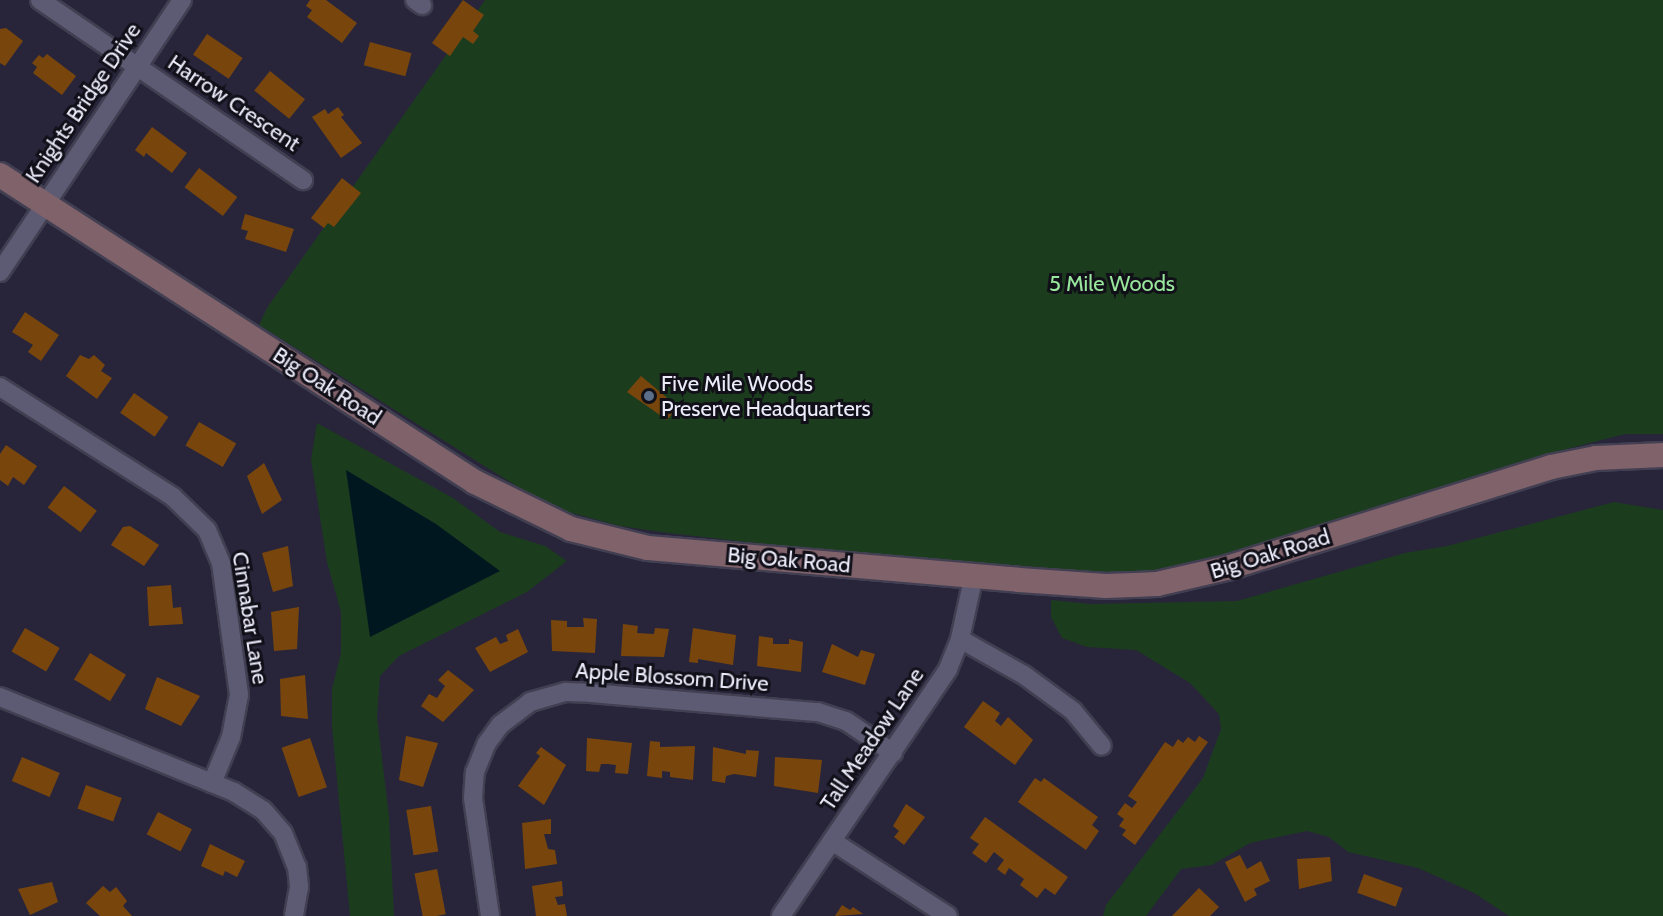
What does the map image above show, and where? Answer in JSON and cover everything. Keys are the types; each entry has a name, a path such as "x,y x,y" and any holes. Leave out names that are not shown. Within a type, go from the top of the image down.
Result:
{"street":[{"name":"Harrow Crescent","path":"40,0 303,180"},
{"name":"Knights Bridge Drive","path":"0,272 44,203 182,0"},
{"name":"Big Oak Road","path":"0,175 475,482 571,529 648,548 1106,586 1185,579 1551,467 1596,459 1663,455"},
{"name":"Cinnabar Lane","path":"0,387 173,497 207,530 221,563 239,695 231,737 212,783"},
{"name":"Tall Meadow Lane","path":"781,916 943,677 960,639 974,575"},
{"path":"960,639 1024,675 1073,711 1102,746"},
{"name":"Apple Blossom Drive","path":"490,916 473,798 475,772 487,743 500,725 530,702 566,692 818,712 846,721 893,753"},
{"path":"0,697 212,783 263,810 283,833 297,867 298,887 294,916"},
{"path":"832,841 948,916"}],"green space":[{"name":"5 Mile Woods","path":"485,0 1663,0 1663,434 1625,434 1536,457 1175,571 1104,577 1020,573 668,533 620,526 550,507 259,325 267,308"},
{"path":"317,423 453,498 500,532 545,546 567,561 527,592 399,656 380,676 377,717 389,816 394,916 350,916 332,727 332,689 341,653 341,612 327,562 311,459"},
{"path":"1614,502 1663,510 1663,916 1509,916 1474,893 1418,868 1348,852 1329,837 1307,831 1250,843 1212,865 1181,869 1146,916 1103,916 1106,905 1203,778 1221,729 1219,714 1190,683 1136,650 1087,647 1062,638 1051,617 1051,600 1091,604 1237,601 1405,553 1447,546"}],"water":[{"path":"346,470 436,524 500,571 370,637"}],"building":[{"path":"310,0 326,0 357,23 342,43 307,17 312,10 306,6"},
{"path":"463,0 484,15 473,31 479,36 473,44 463,37 450,56 432,43"},
{"path":"6,28 23,41 5,66 0,63 0,29"},
{"path":"207,34 243,58 229,79 193,55"},
{"path":"370,42 412,53 405,76 364,65"},
{"path":"47,54 76,76 62,95 33,73 37,67 32,63 39,55 43,58"},
{"path":"270,71 305,99 289,119 254,90"},
{"path":"338,107 344,115 341,117 362,143 341,158 312,117 325,109 328,114"},
{"path":"152,127 187,153 172,173 146,153 144,157 135,150"},
{"path":"199,168 237,197 223,216 185,187"},
{"path":"342,178 361,193 334,227 328,223 324,228 311,218"},
{"path":"245,214 294,229 286,252 245,239 248,231 241,229"},
{"path":"25,312 59,335 41,361 28,352 33,345 12,332"},
{"path":"80,355 89,359 94,355 105,365 101,371 112,378 97,399 66,376"},
{"name":"Five Mile Woods Preserve Headquarters","path":"641,376 678,407 667,420 627,392"},
{"path":"134,393 168,417 155,437 120,413"},
{"path":"199,422 236,444 223,467 186,445"},
{"path":"6,445 37,466 24,485 13,477 8,486 0,480 0,454"},
{"path":"264,463 282,500 262,514 247,476"},
{"path":"64,486 97,511 80,532 48,508"},
{"path":"130,526 159,545 144,566 111,545 123,527"},
{"path":"288,546 293,586 273,592 262,553"},
{"path":"171,585 173,608 181,607 183,624 149,626 147,587"},
{"path":"299,607 297,649 274,651 271,612"},
{"path":"583,618 597,619 595,653 552,651 551,620 567,621 567,627 584,627"},
{"path":"623,624 638,626 637,633 654,634 655,628 669,629 664,657 621,656"},
{"path":"25,628 60,648 46,671 12,651"},
{"path":"693,628 736,635 733,665 698,659 698,663 689,662"},
{"path":"518,629 528,652 490,672 475,648 496,637 500,644 508,641 506,635"},
{"path":"759,636 773,638 773,644 789,644 789,639 803,642 801,672 757,666"},
{"path":"832,644 858,657 861,650 875,654 865,685 822,672"},
{"path":"90,653 126,675 110,701 74,680"},
{"path":"448,670 474,690 443,722 421,706 429,694 437,698 445,686 438,680"},
{"path":"305,675 308,719 281,716 280,679"},
{"path":"157,677 200,696 181,726 145,709"},
{"path":"983,701 1000,713 995,721 1001,726 1008,717 1033,740 1015,765 964,727"},
{"path":"406,736 438,743 423,787 399,780"},
{"path":"1199,736 1208,742 1135,845 1122,835 1126,830 1119,826 1124,819 1117,814 1125,803 1132,808 1137,802 1128,796 1165,742 1173,747 1178,739 1183,743 1188,737 1195,742"},
{"path":"310,738 327,787 299,797 282,748"},
{"path":"587,738 632,743 628,774 615,773 616,765 608,764 601,764 599,772 586,771"},
{"path":"650,741 660,742 660,747 695,746 693,780 670,777 670,772 662,771 662,778 647,776"},
{"path":"541,747 566,765 544,805 518,786 540,756 536,753"},
{"path":"713,747 746,754 746,750 759,751 756,777 734,774 726,776 725,783 712,781"},
{"path":"22,757 60,773 50,797 12,781"},
{"path":"775,757 822,760 818,793 774,786"},
{"path":"1035,778 1041,782 1044,778 1098,817 1092,825 1099,831 1086,850 1018,802"},
{"path":"86,785 122,798 113,821 77,808"},
{"path":"906,804 925,817 904,845 894,837 899,831 893,826"},
{"path":"431,806 438,851 414,855 406,810"},
{"path":"158,812 192,829 181,852 147,834"},
{"path":"985,817 1068,877 1055,895 1045,888 1037,898 1020,885 1024,879 1009,868 1005,875 997,869 1004,860 994,852 986,863 972,853 979,844 970,838"},
{"path":"551,819 551,834 544,834 548,849 555,850 557,864 525,869 522,823"},
{"path":"210,844 245,861 237,877 225,871 223,876 201,866"},
{"path":"1240,855 1247,869 1261,861 1270,881 1254,889 1257,895 1245,902 1225,862"},
{"path":"1330,857 1332,881 1299,889 1297,859"},
{"path":"437,869 446,914 423,916 414,873"},
{"path":"1364,874 1403,888 1396,907 1357,893"},
{"path":"562,881 563,896 555,897 558,905 565,904 567,916 536,916 532,886"},
{"path":"52,882 58,902 30,915 18,889"},
{"path":"103,886 110,892 116,887 127,901 123,906 132,916 100,916 86,903"},
{"path":"1199,888 1219,907 1210,916 1172,916"},
{"path":"842,905 850,910 853,907 863,914 835,916"}],"place":[{"name":"Five Mile Woods Preserve Headquarters","path":"649,396"}]}
